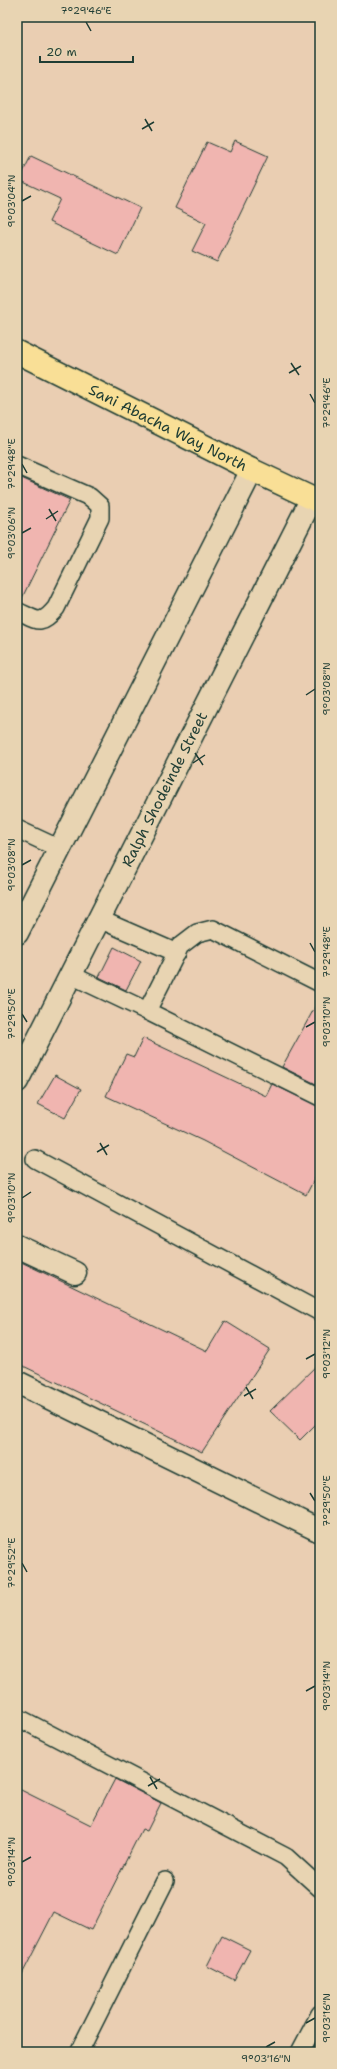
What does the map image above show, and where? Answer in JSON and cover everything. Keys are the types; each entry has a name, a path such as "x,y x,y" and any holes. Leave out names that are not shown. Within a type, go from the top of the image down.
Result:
{"highway":[{"name":"Sani Abacha Way North","path":"17,352 252,470 316,500"}],"street":[{"path":"17,933 252,470"},
{"name":"Ralph Shodeinde Street","path":"17,1081 99,918 316,500"},
{"path":"17,1246 75,1273"},
{"path":"17,1382 320,1531"}],"lane":[{"path":"17,465 90,497 100,506 100,518 56,608 47,618 38,621 17,611"},
{"path":"17,829 60,849"},
{"path":"99,918 177,953"},
{"path":"147,1011 180,946 197,933 213,930 320,983"},
{"path":"71,975 320,1097"},
{"path":"35,1158 320,1312"},
{"path":"17,1717 286,1857 320,1888"},
{"path":"79,2052 165,1880"},
{"path":"300,2052 320,2014"}],"building":[{"path":"235,141 268,156 217,262 192,251 206,223 175,208 207,142 230,152"},
{"path":"31,156 140,208 118,255 49,222 60,199 19,180"},
{"path":"17,476 70,500 20,602 17,601"},
{"path":"114,947 141,961 126,990 99,977"},
{"path":"320,998 320,1086 282,1067"},
{"path":"143,1038 266,1096 272,1084 320,1107 320,1168 306,1195 203,1141 106,1096 126,1054 134,1057"},
{"path":"55,1075 81,1089 65,1118 38,1104"},
{"path":"17,1260 207,1351 225,1321 270,1349 202,1452 17,1363"},
{"path":"320,1362 320,1420 300,1440 270,1411"},
{"path":"115,1779 161,1803 147,1831 142,1829 91,1930 54,1912 17,1984 17,1788 91,1825"},
{"path":"222,1936 250,1950 234,1980 207,1966"}]}
